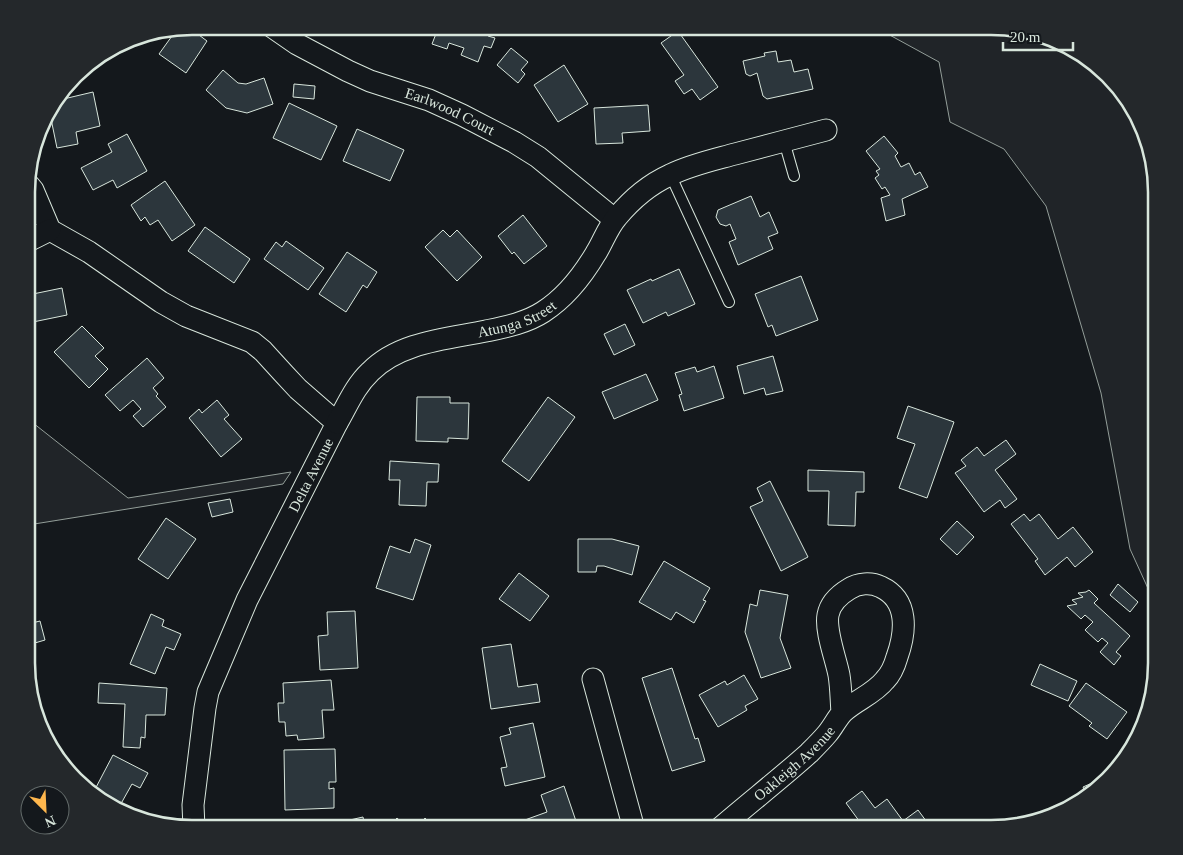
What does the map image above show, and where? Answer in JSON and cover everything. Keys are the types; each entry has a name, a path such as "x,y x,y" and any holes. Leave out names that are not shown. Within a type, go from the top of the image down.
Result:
{"street":[{"name":"Earlwood Court","path":"284,35 348,71 370,81 429,100 514,142 538,157 614,220"},
{"name":"Atunga Street","path":"337,423 358,386 369,372 384,360 402,350 506,327 543,312 557,301 585,270 614,220 632,200 670,174 706,162 826,130"},
{"path":"35,195 50,230 35,238"},
{"name":"Delta Avenue","path":"50,230 89,252 177,311 252,342 263,351 298,389 337,423 247,600 208,692 193,805 194,820"},
{"name":"Oakleigh Avenue","path":"730,820 809,753 828,733 842,713 886,680 895,664 901,645 903,632 902,610 897,600 888,591 878,586 866,584 853,586 837,599 828,616 828,629 839,676 842,713"},
{"path":"593,679 632,820"}],"lane":[{"path":"784,141 794,176"},
{"path":"670,174 730,302"}],"shaded area":[{"path":"890,35 1001,35 1041,43 1060,51 1087,67 1109,88 1127,114 1140,142 1148,182 1148,588 1130,549 1101,393 1046,206 1004,149 950,122 939,62"},
{"path":"35,425 128,498 291,472 283,484 35,524"}],"building":[{"path":"199,35 207,41 186,73 159,54 172,36"},
{"path":"436,35 488,35 495,38 491,48 484,46 478,62 461,55 464,48 449,43 447,49 432,44"},
{"path":"672,35 681,35 718,87 700,100 692,89 684,94 675,81 684,75 661,43"},
{"path":"511,48 528,62 521,70 525,74 518,83 497,65"},
{"path":"776,51 778,62 791,60 794,72 808,69 813,89 767,99 763,96 757,73 750,76 746,74 743,61 765,56 764,53"},
{"path":"564,65 588,104 558,122 534,85"},
{"path":"223,70 238,83 246,84 264,78 273,104 247,113 226,108 206,90"},
{"path":"294,84 315,86 314,99 293,97"},
{"path":"93,92 100,126 76,132 78,144 57,148 52,122 66,98"},
{"path":"289,103 337,126 321,160 273,138"},
{"path":"648,105 650,131 622,133 623,143 596,144 594,108"},
{"path":"357,129 404,150 390,181 343,161"},
{"path":"127,134 147,171 117,188 113,180 93,190 81,168 112,152 108,144"},
{"path":"884,136 898,153 895,156 901,167 909,163 915,175 920,172 928,187 902,199 905,215 886,221 881,198 890,195 885,187 882,189 875,178 879,175 876,171 880,169 866,151"},
{"path":"165,181 195,225 172,241 158,220 150,225 145,217 141,221 131,205"},
{"path":"751,196 760,217 769,212 778,233 768,237 773,249 738,265 729,242 736,239 730,224 726,226 720,224 716,217 718,210"},
{"path":"523,215 547,246 524,264 514,252 512,254 498,236"},
{"path":"205,227 250,259 234,283 188,251"},
{"path":"443,230 450,237 457,230 482,257 457,281 425,247"},
{"path":"286,241 324,268 308,290 264,259 276,242 282,247"},
{"path":"347,252 377,272 367,288 363,285 346,312 319,294"},
{"path":"679,269 695,304 668,316 666,312 643,323 627,290"},
{"path":"801,276 818,320 776,336 772,325 768,327 755,294"},
{"path":"62,288 67,315 35,322 35,294"},
{"path":"625,324 635,345 614,355 604,334"},
{"path":"82,326 104,348 95,356 108,369 89,388 54,352"},
{"path":"773,356 783,391 766,395 764,388 744,394 737,366"},
{"path":"147,358 164,378 153,388 158,394 156,396 166,407 143,427 133,416 141,409 133,400 120,411 105,395"},
{"path":"714,366 724,398 684,411 679,395 682,394 675,373 695,367 697,372"},
{"path":"646,374 658,400 614,419 602,392"},
{"path":"417,397 450,397 450,403 469,403 468,439 448,438 448,442 416,441"},
{"path":"548,397 575,417 529,481 502,461"},
{"path":"217,400 229,415 224,419 242,439 221,457 189,418 199,409 202,413"},
{"path":"908,406 954,422 927,498 899,488 915,444 897,438"},
{"path":"1006,440 1016,454 995,470 1017,499 1005,508 1000,500 984,512 955,473 966,466 961,460 977,447 984,456"},
{"path":"390,461 439,464 438,482 427,482 426,506 399,505 400,480 389,480"},
{"path":"808,470 864,472 864,492 856,492 855,526 828,525 829,491 808,491"},
{"path":"770,481 808,557 781,571 750,507 763,501 757,488"},
{"path":"230,499 233,512 212,517 208,503"},
{"path":"1024,514 1030,521 1039,514 1058,539 1073,527 1093,552 1075,567 1067,557 1045,575 1035,561 1038,559 1011,524"},
{"path":"166,518 196,539 168,579 138,559"},
{"path":"957,521 974,537 957,555 940,539"},
{"path":"415,539 431,545 413,600 376,588 390,546 410,553"},
{"path":"578,539 612,539 639,546 632,575 604,566 597,566 596,572 578,572"},
{"path":"664,561 710,588 703,600 706,601 694,623 676,612 671,620 639,602"},
{"path":"519,573 549,596 530,621 499,599"},
{"path":"1118,584 1138,602 1130,612 1110,595"},
{"path":"760,590 788,595 780,638 791,668 761,678 745,632 750,604 757,606"},
{"path":"1089,590 1098,599 1094,603 1130,636 1116,652 1121,656 1114,665 1100,652 1108,643 1102,638 1098,642 1085,630 1093,622 1085,615 1081,619 1067,606 1077,604 1072,600 1083,597 1078,593"},
{"path":"355,611 358,668 320,670 318,636 328,635 327,612"},
{"path":"151,614 164,620 162,626 181,634 174,650 166,647 155,674 130,664"},
{"path":"40,621 45,640 35,643 35,622"},
{"path":"511,644 518,687 537,684 540,702 491,709 482,648"},
{"path":"1040,664 1077,681 1068,701 1031,685"},
{"path":"672,668 695,739 698,738 705,761 672,771 642,678"},
{"path":"744,675 758,699 745,706 747,710 718,727 699,695 725,681 727,685"},
{"path":"331,680 334,710 322,710 324,738 298,740 297,735 286,736 285,722 279,722 278,703 284,703 283,683"},
{"path":"99,683 167,688 165,715 146,715 145,738 141,737 140,748 123,747 125,704 98,703"},
{"path":"1086,683 1127,712 1107,739 1089,726 1092,723 1069,706"},
{"path":"533,723 545,777 505,786 501,768 507,767 500,737 511,734 509,728"},
{"path":"335,749 336,782 329,782 329,789 334,788 334,808 285,810 284,750"},
{"path":"113,755 148,773 140,788 132,784 121,803 96,788"},
{"path":"1092,783 1092,783 1084,790 1083,787"},
{"path":"564,786 576,820 525,820 547,812 541,795"},
{"path":"862,791 875,808 887,799 902,820 858,820 846,803"},
{"path":"918,810 925,820 904,820"},
{"path":"363,817 364,820 350,820"}]}
